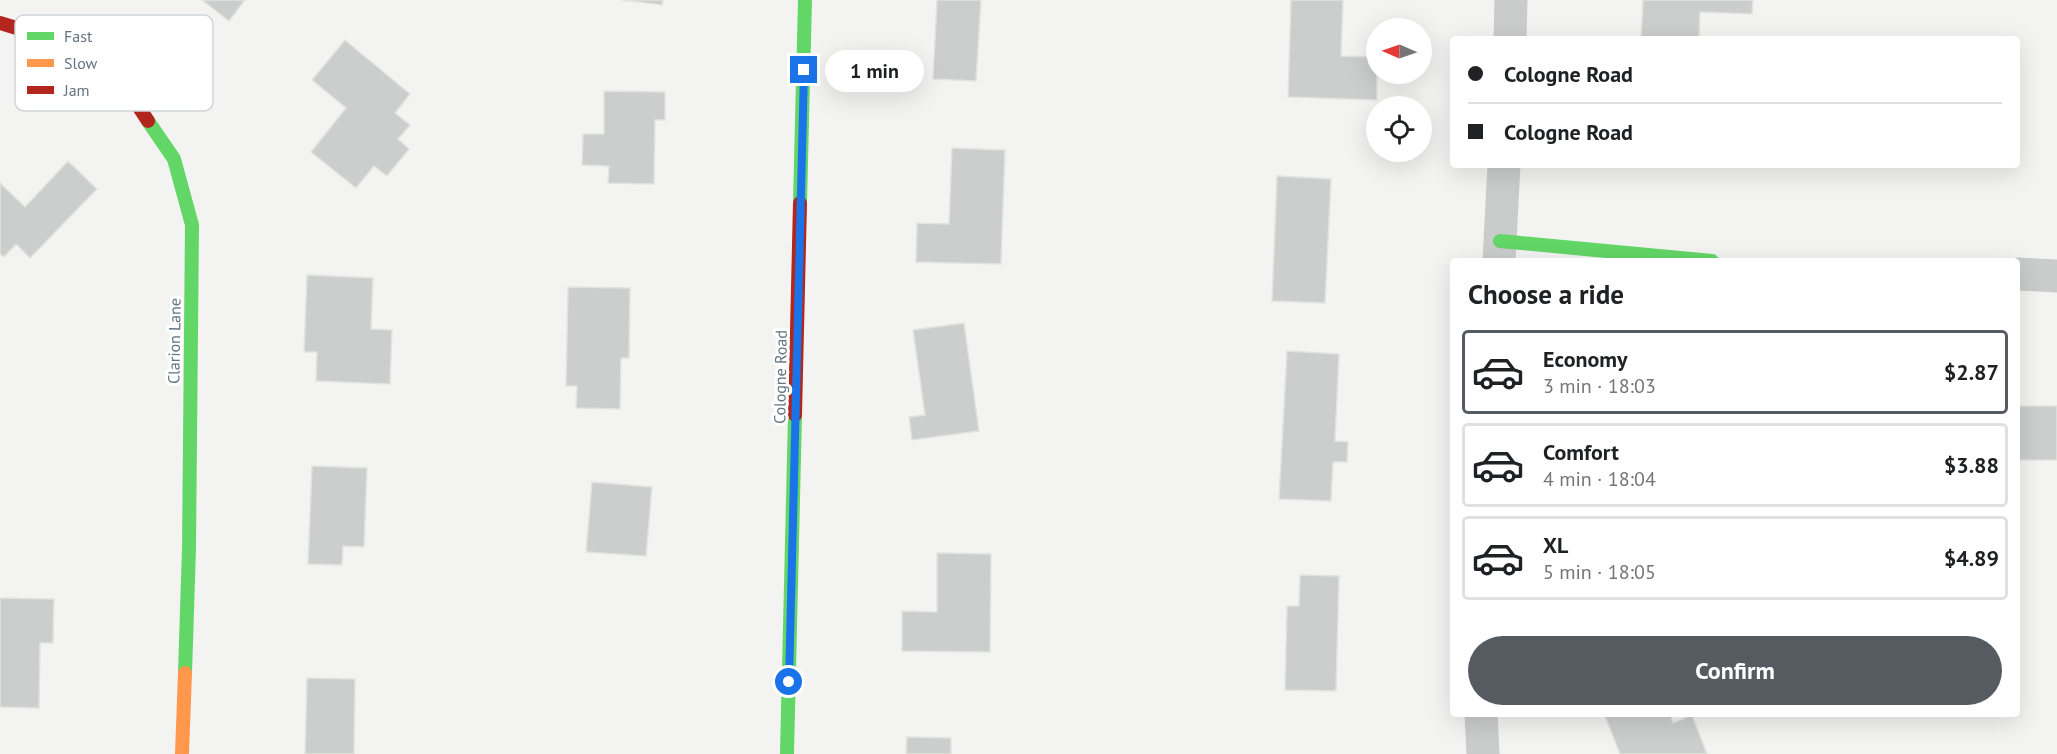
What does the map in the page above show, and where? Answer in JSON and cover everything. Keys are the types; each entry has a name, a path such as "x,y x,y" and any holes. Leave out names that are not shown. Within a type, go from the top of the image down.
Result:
{"street":[{"name":"Cologne Road","path":"787,754 805,0"},
{"path":"1510,36 1512,0"},
{"name":"Clarion Lane","path":"0,23 15,28"},
{"name":"Clarion Lane","path":"142,111 174,159 192,225 189,548 182,754"},
{"path":"1504,168 1500,251 1549,246 1679,258"},
{"path":"2020,274 2057,276"},
{"path":"1481,717 1483,754"}],"building":[{"path":"202,0 245,0 229,21"},
{"path":"622,0 663,0 662,5"},
{"path":"937,0 981,0 976,81 933,79"},
{"path":"1291,0 1343,0 1341,56 1366,57 1366,84 1377,84 1377,96 1366,96 1366,100 1288,97"},
{"path":"1643,0 1753,0 1752,14 1700,12 1699,36 1641,36"},
{"path":"345,40 410,94 395,113 410,125 398,139 409,149 387,176 374,166 356,188 311,152 346,108 312,80"},
{"path":"604,91 665,92 665,120 655,120 654,184 608,183 609,166 582,165 583,134 604,134"},
{"path":"952,148 1005,150 1001,264 916,262 917,223 949,224"},
{"path":"68,161 97,189 30,258 16,244 4,257 0,254 0,183 25,207"},
{"path":"1277,176 1331,179 1325,303 1272,301"},
{"path":"307,275 373,278 371,329 392,330 390,384 316,381 317,352 304,352"},
{"path":"568,287 630,288 629,358 621,358 620,409 576,408 577,386 566,386"},
{"path":"964,323 979,431 912,440 909,417 925,415 913,330"},
{"path":"1287,351 1339,354 1335,441 1348,442 1347,462 1333,462 1331,501 1279,499"},
{"path":"2020,406 2057,406 2057,460 2020,460"},
{"path":"312,466 367,468 364,547 343,546 342,565 308,564"},
{"path":"592,482 652,487 646,556 586,552"},
{"path":"937,553 991,554 990,652 902,651 902,611 937,612"},
{"path":"1300,575 1339,576 1336,691 1285,690 1287,606 1299,606"},
{"path":"0,598 54,599 53,643 40,643 39,708 0,707"},
{"path":"307,678 355,679 354,754 305,754"},
{"path":"1605,717 1671,717 1673,723 1693,717 1707,754 1620,754"},
{"path":"907,737 951,738 951,754 906,754"}],"traffic: fast":[{"path":"800,203 805,0"},
{"path":"148,121 174,159 192,225 189,548 185,673"},
{"path":"1500,241 1680,258"},
{"path":"787,754 795,415"}],"traffic: slow":[{"path":"182,754 185,673"}],"traffic: jam":[{"path":"0,23 15,28"},
{"path":"141,111 148,121"},
{"path":"795,415 800,203"}],"route":[{"path":"789,682 804,70"}]}
